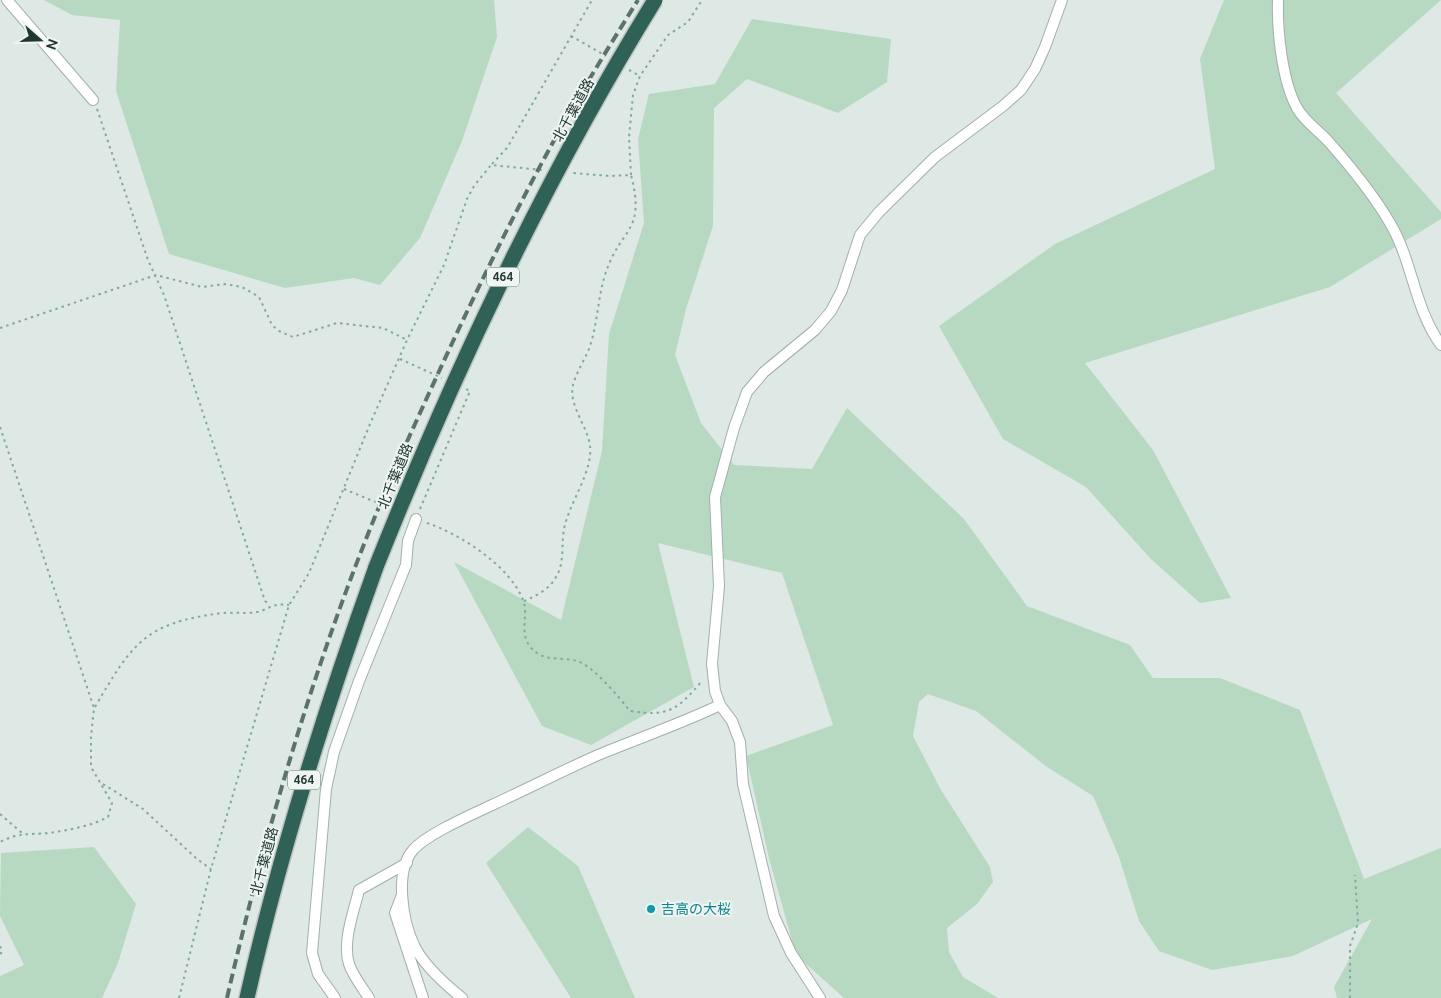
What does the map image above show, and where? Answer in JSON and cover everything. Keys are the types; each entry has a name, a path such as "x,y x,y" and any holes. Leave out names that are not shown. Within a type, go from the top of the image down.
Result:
{"highway":[{"name":"北千葉道路","path":"248,998 270,904 312,752 376,567 414,472 495,292 589,114 655,0"}],"street":[{"path":"7,0 93,100"},
{"path":"820,998 791,953 774,916 743,784 740,742 732,721 720,705 714,691 712,664 719,586 714,497 734,428 747,392 764,372 815,330 830,311 842,290 860,235 898,191 935,157 1003,106 1021,90 1035,69 1062,0"},
{"path":"1278,0 1278,20 1288,85 1298,108 1342,157 1374,198 1391,224 1405,254 1415,292 1428,325 1441,345"},
{"path":"335,998 318,974 312,953 326,789 334,752 359,681 406,565 408,542 416,519"},
{"path":"462,998 448,986 414,945 402,895 402,880 412,851 427,839 467,817 598,755 677,726 720,705"},
{"path":"369,998 353,974 348,962 347,948 359,890 407,863"},
{"path":"402,895 395,913 423,998"}],"path":[{"path":"180,998 211,868 289,605 309,573 407,340 444,265 470,192 507,148 592,0"},
{"path":"524,601 536,596 556,578 561,564 564,530 570,508 585,475 591,448 576,407 573,386 591,343 606,272 617,248 631,229 636,216 636,196 631,175 629,137 634,95 640,76 668,35 688,22 702,0"},
{"path":"93,100 103,122 148,260 156,275 265,601 270,605"},
{"path":"491,165 550,170"},
{"path":"570,172 610,176 631,175"},
{"path":"0,328 156,275 202,287 225,284 242,287 258,298 272,325 278,331 293,337 298,338 316,328 337,323 383,328 407,340"},
{"path":"0,427 94,708"},
{"path":"343,489 389,507"},
{"path":"416,519 438,526 493,560 524,601 523,624 527,642 538,654 581,662 617,695 630,711 656,715 681,704 704,679 712,664"},
{"path":"0,842 22,833 48,833 95,824 108,817 112,803 91,767 91,737 94,708 118,666 137,644 159,628 184,619 225,613 258,612 270,605 289,605"},
{"path":"102,784 143,809 197,859 211,868"},
{"path":"0,814 22,833"},
{"path":"1350,998 1350,946 1358,923 1355,875"},
{"path":"0,946 2,951 0,955"}],"green space":[{"path":"44,0 494,0 497,37 462,141 420,238 380,285 354,278 285,288 169,254 116,91 120,20 72,15"},
{"path":"1224,0 1441,0 1336,93 1441,212 1441,219 1330,287 1085,363 1153,450 1231,598 1200,603 1151,559 1086,487 1003,439 939,326 1055,244 1215,169 1200,59"},
{"path":"752,19 891,39 887,82 838,113 747,79 714,108 713,226 686,309 675,355 701,423 734,465 812,469 847,408 964,519 1027,606 1130,645 1153,678 1220,678 1300,710 1364,879 1441,848 1441,998 1337,998 1334,987 1372,919 1293,956 1212,970 1159,951 1139,921 1119,857 1093,796 1047,767 976,711 928,694 919,702 913,736 941,790 990,867 993,882 977,904 947,928 949,952 963,977 998,998 844,998 796,955 769,858 746,756 833,725 782,573 658,543 694,687 591,745 542,726 454,562 561,620 602,451 609,334 644,223 638,139 649,94 715,84"},
{"path":"528,827 578,866 635,998 571,998 486,863"},
{"path":"94,847 136,904 118,963 102,998 0,998 0,976 24,965 0,916 1,853"}],"railway":[{"path":"227,998 264,852 306,706 330,635 385,493 451,345 509,227 570,112 638,0"}],"place":[{"name":"吉高の大桜","path":"651,909"}]}
